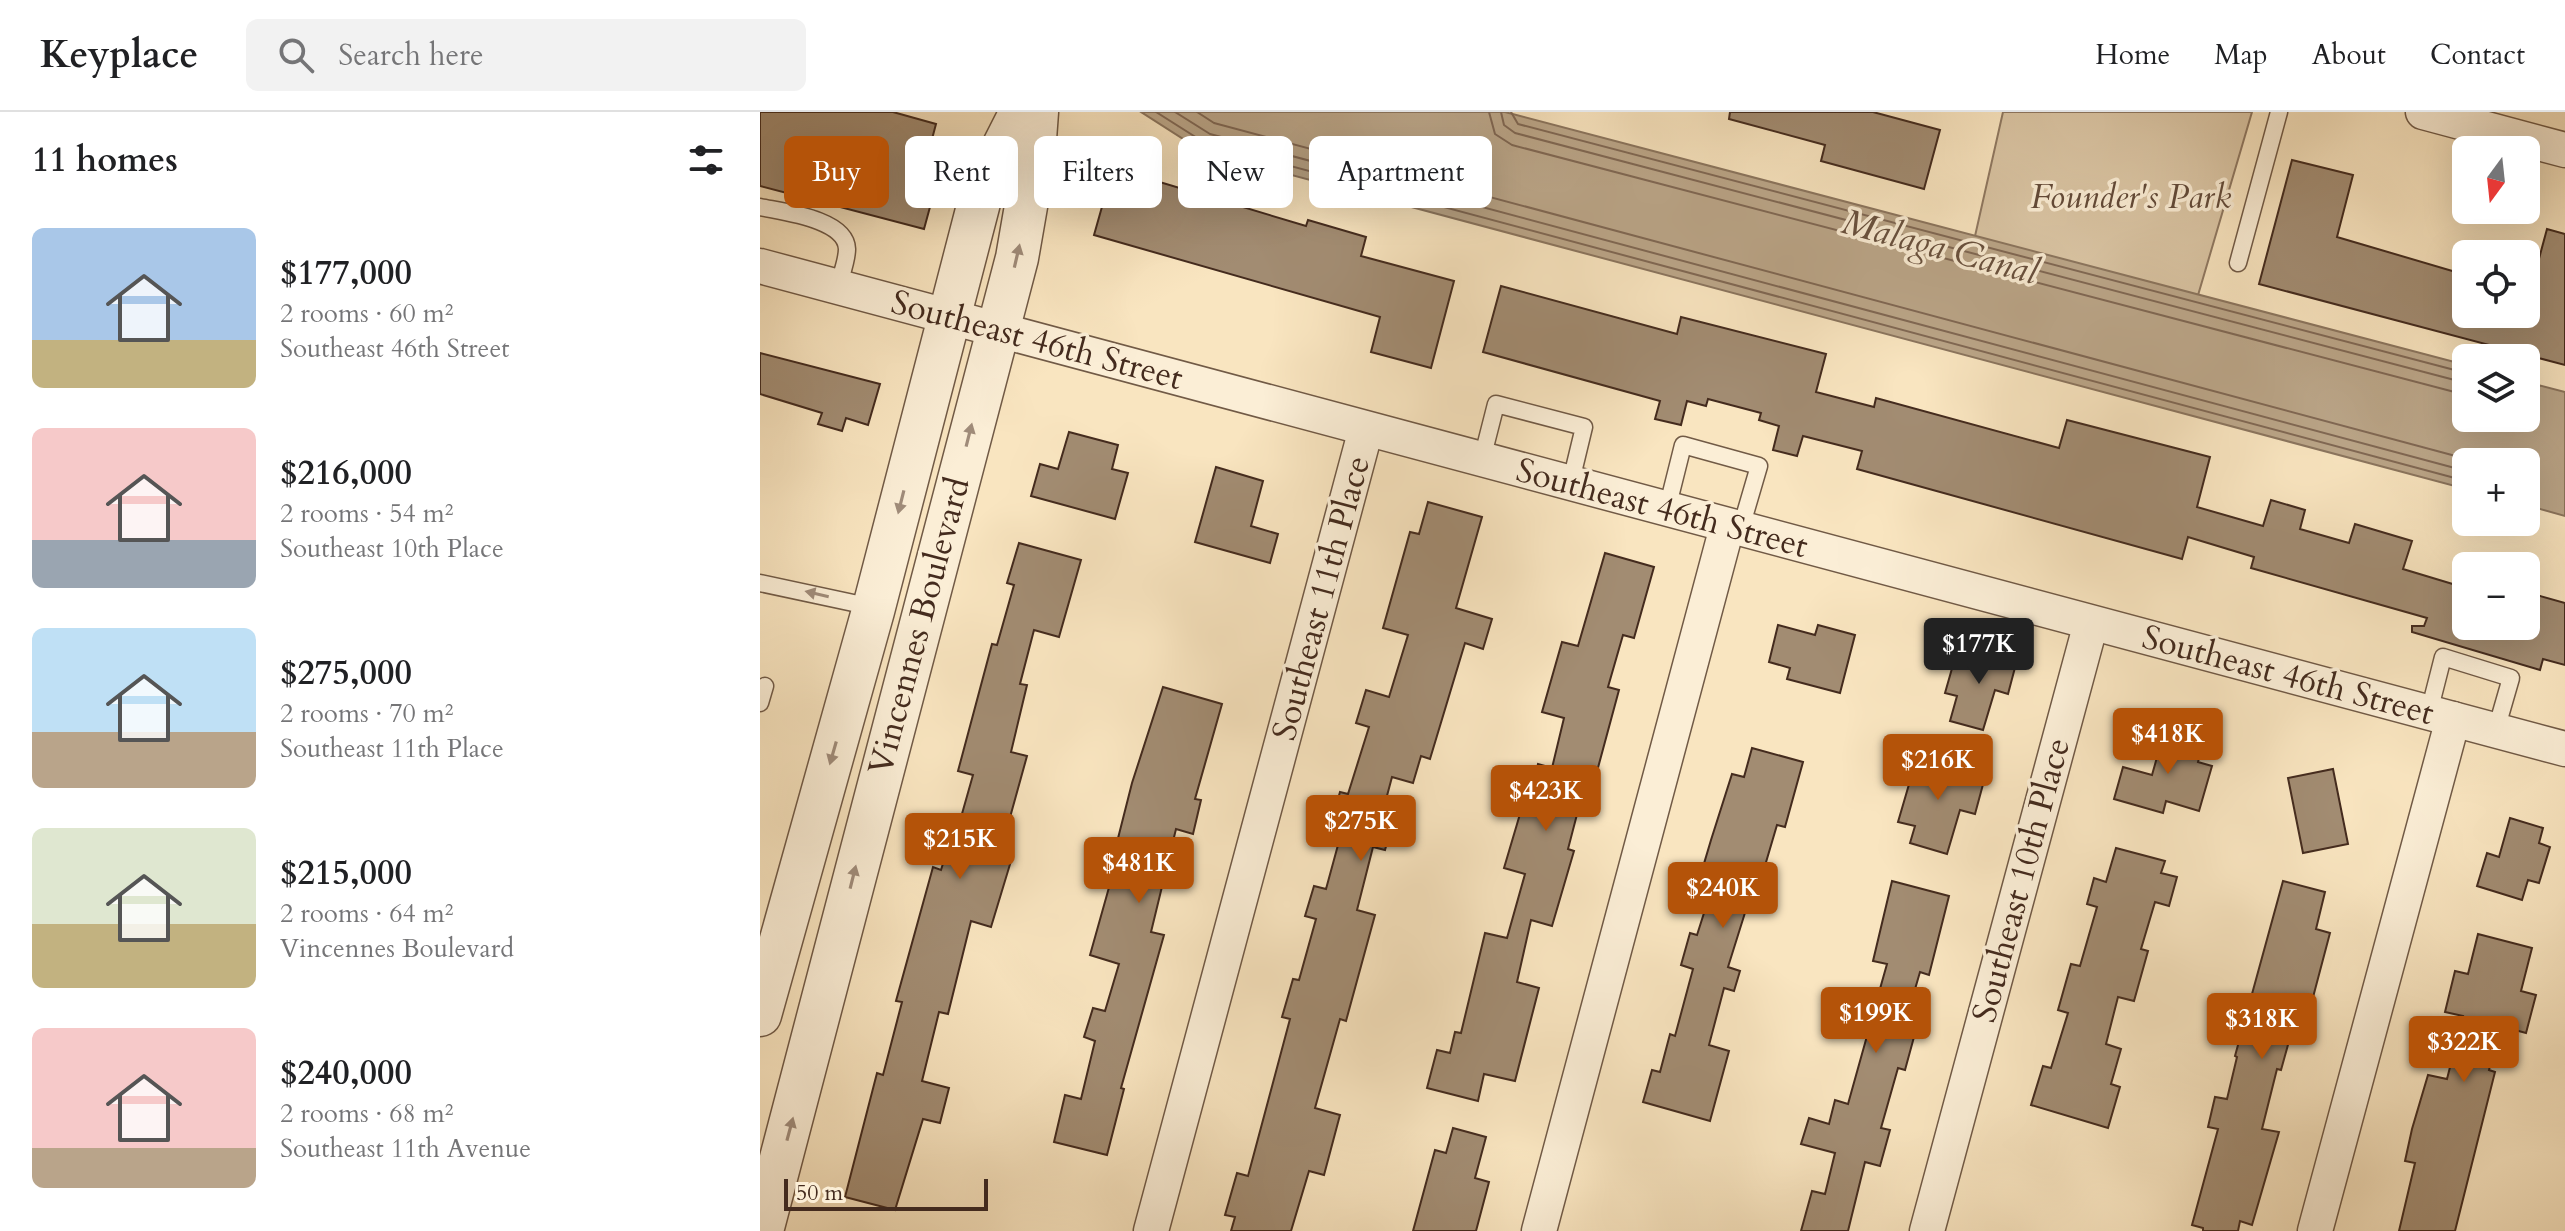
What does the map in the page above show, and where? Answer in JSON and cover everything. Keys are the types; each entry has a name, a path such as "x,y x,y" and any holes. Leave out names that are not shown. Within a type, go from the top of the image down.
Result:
{"street":[{"name":"Vincennes Boulevard","path":"762,1003 874,608 983,187 1021,112"},
{"name":"Vincennes Boulevard","path":"762,1231 995,331 1017,258 1033,166 1037,112"},
{"path":"2423,112 2565,150"},
{"name":"Southeast 46th Street","path":"760,266 2565,749"},
{"name":"Southeast 11th Place","path":"1151,1231 1366,429"},
{"path":"1539,1231 1734,529"},
{"name":"Southeast 10th Place","path":"1927,1231 2091,623"},
{"path":"2315,1231 2441,716"}],"lane":[{"path":"2238,263 2279,112"},
{"path":"760,207 828,224 839,231 847,251 838,287"},
{"path":"1482,459 1496,404 1584,427 1571,481"},
{"path":"1667,509 1683,445 1759,466 1734,529"},
{"path":"760,583 874,608"},
{"path":"2441,716 2443,657 2511,678 2496,730"},
{"path":"760,703 765,686"}],"green space":[{"name":"Founder's Park","path":"2003,112 2252,112 2196,302 1973,245"}],"water":[{"name":"Malaga Canal","path":"1141,112 1505,112 2452,361 2452,432 2540,432 2540,386 2565,392 2565,516 2540,509 2540,448 2452,448 2452,485 1415,208 1492,208 1492,136 1309,136 1309,180 1293,175 1293,136 1179,136"}],"building":[{"path":"760,112 893,112 936,124 933,136 905,136 905,208 930,208 924,229 844,208 889,208 889,136 784,136 784,192 760,186"},
{"path":"1730,112 1873,112 1940,130 1924,189 1821,161 1825,145 1729,119"},
{"path":"2292,160 2353,175 2337,237 2452,271 2452,328 2540,328 2540,255 2547,229 2565,234 2565,365 2540,358 2540,344 2486,344 2259,284"},
{"path":"1162,183 1178,188 1178,208 1246,208 1306,226 1308,220 1366,237 1361,256 1454,281 1431,368 1371,352 1380,317 1094,235 1102,208 1162,208"},
{"path":"1501,286 1677,334 1681,317 1826,354 1816,392 1874,407 1876,398 2059,448 2067,420 2210,457 2197,507 2263,526 2271,500 2305,510 2300,529 2349,543 2355,524 2412,541 2403,569 2452,584 2452,640 2540,640 2540,596 2565,603 2565,665 2543,659 2540,670 2412,632 2412,626 2424,626 2427,618 2251,568 2254,557 2188,537 2182,559 1857,469 1862,451 1803,436 1797,456 1773,450 1779,426 1759,420 1761,413 1708,399 1706,406 1687,401 1681,425 1655,419 1660,401 1483,352"},
{"path":"760,353 880,384 868,425 846,418 842,431 818,424 822,413 760,394"},
{"path":"1069,432 1118,445 1112,469 1128,473 1115,519 1031,496 1040,464 1058,469"},
{"path":"1216,467 1263,481 1251,526 1278,534 1270,563 1195,542"},
{"path":"1428,502 1482,517 1456,608 1492,619 1483,649 1465,643 1430,759 1421,756 1413,783 1392,777 1380,822 1392,825 1385,850 1373,847 1357,910 1375,915 1346,1021 1340,1019 1315,1108 1340,1115 1324,1175 1309,1171 1291,1231 1231,1231 1235,1217 1225,1215 1237,1173 1248,1176 1290,1019 1282,1017 1293,979 1299,980 1316,919 1305,916 1314,886 1326,889 1344,823 1332,820 1340,792 1348,794 1369,727 1356,723 1366,690 1389,697 1408,635 1383,628 1410,532 1419,534"},
{"path":"1019,543 1081,560 1059,637 1034,630 1020,684 1027,685 1011,752 1027,756 999,857 1011,861 991,927 971,921 948,1014 939,1012 922,1081 949,1088 940,1123 923,1119 895,1210 845,1197 877,1073 883,1075 902,1002 896,1001 933,867 941,870 950,841 954,842 973,775 958,771 992,644 997,645 1014,585 1007,583"},
{"path":"1605,553 1654,567 1634,638 1623,635 1608,687 1619,690 1589,801 1581,799 1568,849 1574,851 1552,926 1531,920 1517,982 1539,988 1515,1081 1484,1074 1478,1101 1427,1088 1437,1050 1450,1053 1455,1032 1461,1033 1485,933 1507,938 1525,874 1504,868 1520,814 1515,813 1520,787 1532,790 1538,764 1552,768 1564,718 1542,712 1562,642 1578,646"},
{"path":"1778,625 1815,635 1818,625 1855,635 1840,693 1787,679 1790,668 1769,662"},
{"path":"1971,647 2017,660 2008,694 1995,690 1983,730 1950,721 1957,696 1945,693 1953,665 1965,668"},
{"path":"1163,687 1222,704 1195,799 1201,800 1193,834 1176,829 1151,932 1164,935 1121,1088 1124,1089 1107,1155 1054,1142 1065,1095 1081,1099 1095,1041 1084,1037 1093,1008 1105,1011 1119,964 1090,955 1117,859 1113,858 1132,783"},
{"path":"2165,729 2204,740 2198,762 2212,766 2199,811 2166,801 2163,813 2114,799 2123,767 2152,775"},
{"path":"1752,748 1803,762 1785,827 1777,825 1759,886 1754,884 1728,967 1740,971 1734,991 1724,988 1709,1045 1729,1051 1710,1121 1643,1102 1652,1070 1660,1072 1670,1034 1675,1036 1693,969 1681,965 1690,933 1697,935 1717,872 1703,867 1711,840 1732,774 1744,777"},
{"path":"1917,757 1985,777 1975,814 1960,810 1947,854 1910,843 1915,826 1898,822"},
{"path":"2333,769 2348,844 2303,853 2288,778"},
{"path":"2510,818 2543,828 2539,843 2550,847 2539,883 2528,880 2522,900 2477,886 2487,853 2499,857"},
{"path":"2116,848 2165,861 2161,873 2177,877 2169,906 2155,902 2141,949 2148,951 2134,1001 2118,997 2106,1044 2121,1049 2111,1084 2120,1087 2108,1128 2031,1105 2043,1066 2051,1068 2068,1013 2058,1010 2071,964 2080,966 2097,907 2087,904 2094,878 2106,882"},
{"path":"1892,881 1949,896 1929,975 1920,972 1902,1034 1914,1037 1905,1070 1898,1068 1881,1128 1890,1130 1880,1166 1865,1162 1848,1231 1801,1231 1812,1191 1825,1194 1835,1153 1801,1144 1809,1118 1829,1124 1835,1100 1848,1104 1867,1036 1856,1033 1863,1007 1874,1010 1887,964 1873,961"},
{"path":"2283,881 2325,892 2316,929 2330,933 2307,1020 2296,1016 2281,1070 2277,1069 2262,1129 2279,1132 2252,1225 2240,1221 2238,1231 2203,1231 2203,1228 2192,1225 2218,1129 2208,1127 2215,1097 2227,1099 2235,1056"},
{"path":"2478,934 2532,948 2521,991 2536,995 2526,1033 2500,1026 2489,1070 2495,1072 2455,1231 2399,1231 2415,1163 2405,1161 2412,1129 2428,1075 2447,1079 2463,1016 2445,1012 2455,971 2468,974"},
{"path":"1453,1128 1486,1137 1475,1178 1489,1182 1476,1231 1413,1231 1435,1150 1446,1153"}]}
